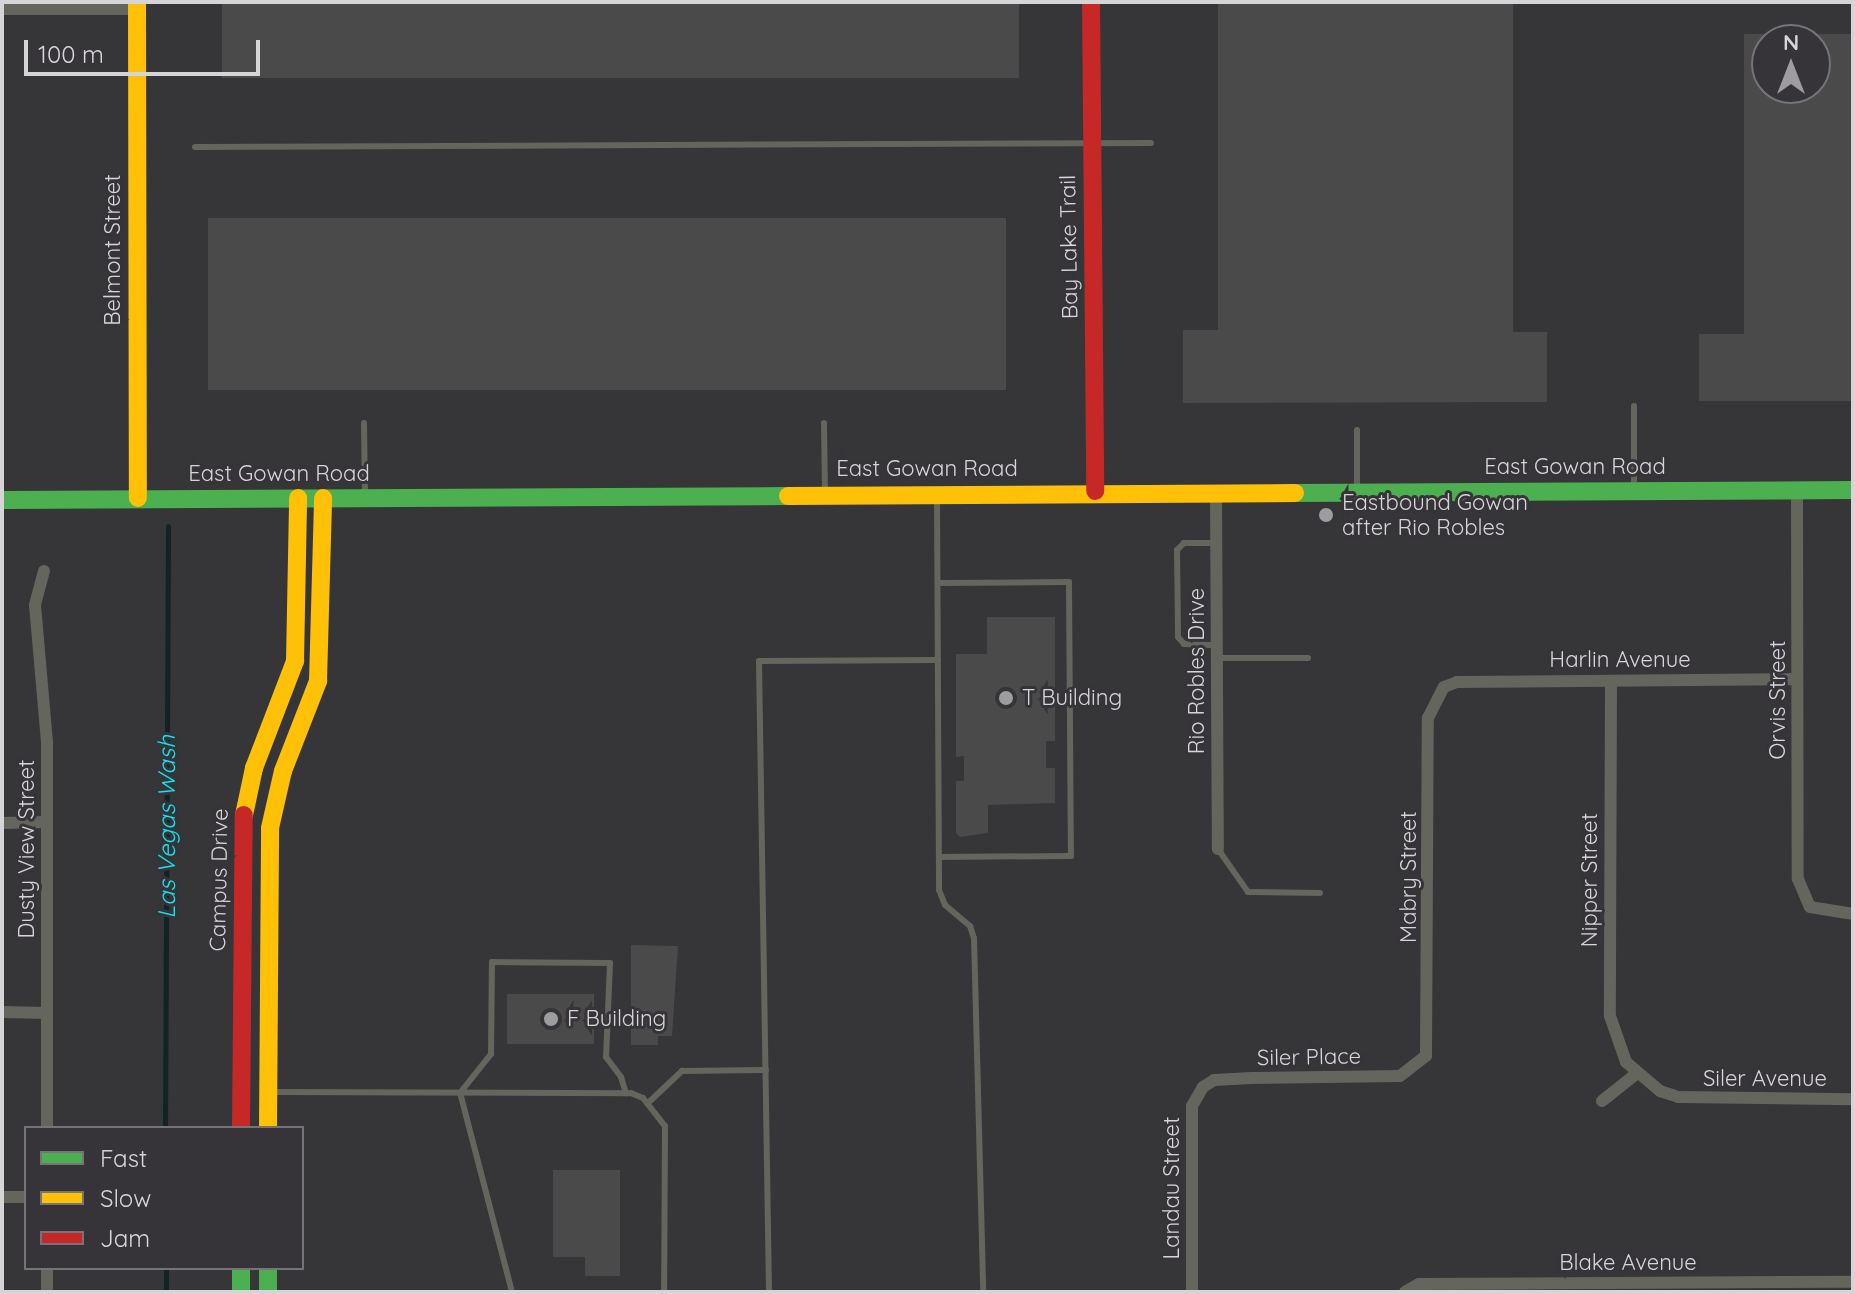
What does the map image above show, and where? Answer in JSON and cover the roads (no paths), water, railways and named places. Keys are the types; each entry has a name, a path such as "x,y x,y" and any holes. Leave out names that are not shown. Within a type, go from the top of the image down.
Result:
{"street":[{"name":"Bay Lake Trail","path":"1091,2 1095,491"},
{"path":"2,9 137,5"},
{"name":"Belmont Street","path":"137,5 138,498"},
{"name":"Orvis Street","path":"1797,490 1798,879 1810,907 1853,914"},
{"name":"East Gowan Road","path":"2,500 1095,491 1853,490"},
{"name":"Rio Robles Drive","path":"1216,493 1218,849"},
{"name":"Campus Drive","path":"241,1126 242,824 254,768 295,661 298,498"},
{"path":"268,1126 270,828 278,784 308,714 320,666 323,498"},
{"name":"Dusty View Street","path":"44,571 35,605 47,742 47,1126"},
{"name":"Harlin Avenue","path":"1444,687 1457,682 1797,679"},
{"name":"Nipper Street","path":"1611,681 1610,1016 1636,1074"},
{"name":"Mabry Street","path":"1416,1067 1430,1039 1428,718 1444,687"},
{"path":"2,823 47,822"},
{"path":"2,1012 47,1013"},
{"name":"Siler Place","path":"1203,1087 1214,1080 1400,1076 1416,1067"},
{"path":"1602,1101 1636,1074"},
{"name":"Siler Avenue","path":"1636,1074 1678,1097 1853,1099"},
{"name":"Landau Street","path":"1192,1292 1192,1106 1203,1087"},
{"path":"241,1092 268,1092"},
{"path":"2,1197 24,1197"},
{"path":"47,1270 47,1292"},
{"path":"241,1270 241,1292"},
{"path":"268,1270 268,1292"},
{"name":"Blake Avenue","path":"1405,1292 1419,1284 1853,1282"}],"lane":[{"path":"195,147 1092,140 1151,143"},
{"path":"1634,406 1634,491"},
{"path":"364,423 365,498"},
{"path":"824,423 825,493"},
{"path":"1357,430 1357,492"},
{"path":"937,493 939,857 942,900 967,922 974,938 983,1292"},
{"path":"1217,543 1184,543 1177,550 1178,637 1184,644 1217,651 1308,658"},
{"path":"938,583 1069,582 1071,826 1071,856 939,857"},
{"path":"769,1292 759,661 938,660"},
{"path":"1218,849 1248,892 1320,893"},
{"path":"460,1093 491,1054 492,962 610,963 606,1057 621,1077 626,1093"},
{"path":"648,1103 682,1071 766,1070"},
{"path":"268,1092 626,1093 648,1103 665,1126 664,1292"},
{"path":"460,1093 512,1292"}],"waterway":[{"name":"Las Vegas Wash","path":"165,1126 168,526"},
{"name":"Las Vegas Wash","path":"166,1270 166,1292"}],"place":[{"name":"Eastbound Gowan after Rio Robles","path":"1326,515"},
{"name":"T Building","path":"1006,698"},
{"name":"F Building","path":"551,1019"}]}
